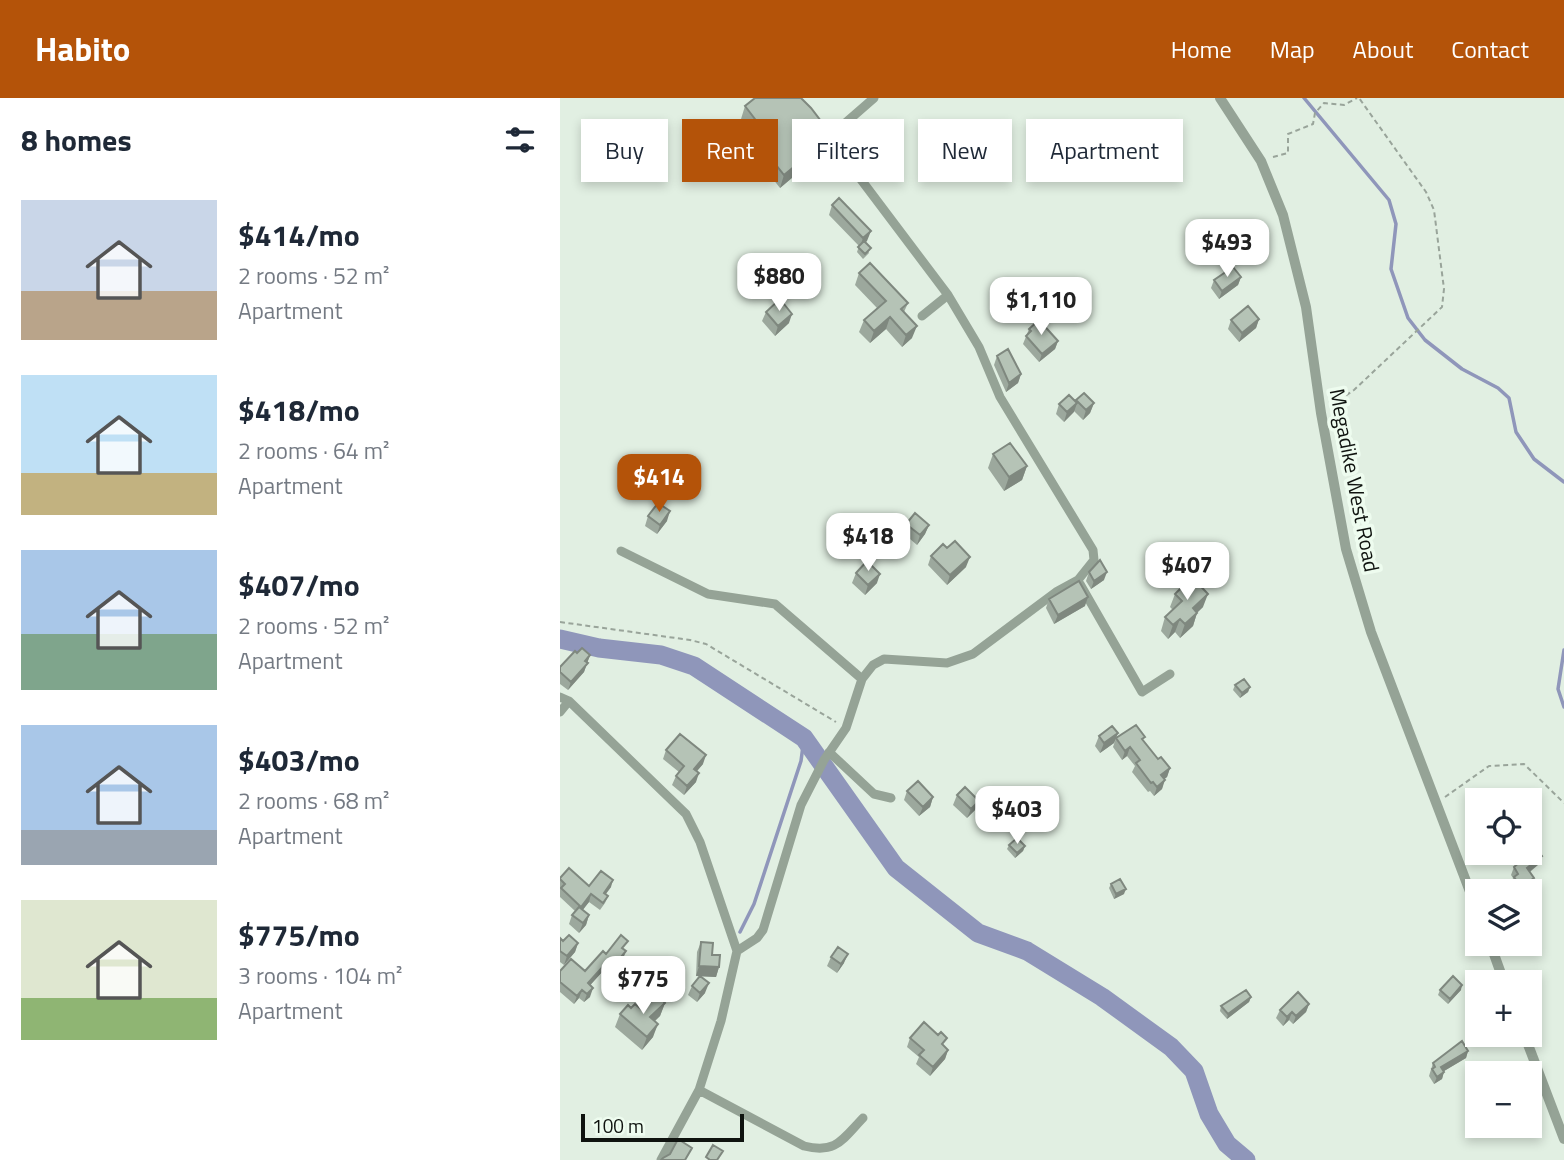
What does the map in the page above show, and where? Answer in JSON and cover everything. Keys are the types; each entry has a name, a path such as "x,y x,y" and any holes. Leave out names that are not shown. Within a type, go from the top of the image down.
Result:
{"street":[{"path":"737,951 757,938 763,930 801,805 826,756 846,728 862,679 873,665 884,659 947,663 973,654 1056,592 1078,580 1094,560 1093,550 1000,397 979,347 948,295 836,148 833,140 835,132 874,98"},
{"name":"Megadike West Road","path":"1220,98 1261,161 1283,215 1306,307 1321,413 1346,549 1371,632 1465,879"},
{"path":"922,316 948,295"},
{"path":"621,551 708,594 775,604 862,679"},
{"path":"1078,580 1142,692 1170,674"},
{"path":"560,712 564,699 686,814 700,842 737,951 721,1021 699,1090 661,1160"},
{"path":"826,756 874,794 891,797"},
{"path":"1529,1047 1564,1139"},
{"path":"699,1090 804,1146 817,1149 837,1145 863,1118"}],"path":[{"path":"1261,161 1288,153 1288,134 1313,124 1315,113 1324,103 1344,105 1358,98 1426,192 1434,210 1444,289 1442,307 1354,390 1321,413"},
{"path":"560,622 706,644 846,728"},
{"path":"1436,803 1489,766 1524,764 1564,803"}],"building":[{"path":"755,98 801,98 819,119 792,119 792,168 784,175 778,167 778,119 755,119 745,106"},
{"path":"839,198 871,231 863,238 832,205"},
{"path":"864,241 871,248 865,254 858,247"},
{"path":"870,263 908,303 901,309 917,326 906,335 890,317 874,331 864,320 886,301 859,273"},
{"path":"1233,267 1241,277 1222,291 1214,280"},
{"path":"780,299 792,314 778,326 766,312"},
{"path":"1248,306 1259,319 1242,333 1231,320"},
{"path":"1039,320 1058,341 1042,354 1026,336"},
{"path":"1008,349 1021,374 1009,383 997,356"},
{"path":"1084,393 1094,403 1086,410 1076,400"},
{"path":"1069,395 1077,403 1067,412 1059,404"},
{"path":"1010,443 1027,466 1009,477 993,454"},
{"path":"658,503 670,511 660,525 648,516"},
{"path":"915,513 929,525 920,535 906,524"},
{"path":"955,541 970,557 950,575 931,556 943,544 947,548"},
{"path":"1100,560 1107,572 1094,581 1089,572"},
{"path":"867,561 880,574 868,585 856,573"},
{"path":"1192,577 1208,594 1193,608 1197,613 1185,624 1180,619 1173,625 1165,617 1182,601 1175,594"},
{"path":"1079,581 1088,597 1058,615 1049,599"},
{"path":"582,648 590,655 585,661 588,663 571,682 560,672 560,667 575,651 577,653"},
{"path":"1244,679 1250,687 1242,693 1235,685"},
{"path":"1136,725 1145,737 1142,739 1158,759 1161,757 1170,768 1161,775 1165,780 1157,787 1136,763 1140,760 1130,747 1125,751 1116,738"},
{"path":"1112,726 1118,733 1104,743 1099,736"},
{"path":"680,734 706,755 694,769 699,773 687,786 676,776 684,766 666,750"},
{"path":"918,781 933,797 923,807 907,791"},
{"path":"965,787 979,801 971,809 957,795"},
{"path":"1017,838 1025,846 1017,853 1009,845"},
{"path":"1531,865 1527,868 1534,878 1515,879 1514,877 1518,874 1514,867"},
{"path":"569,868 589,886 601,871 613,880 604,893 608,896 603,903 591,894 581,907 561,888 565,884 560,878"},
{"path":"1120,879 1126,889 1116,894 1111,884"},
{"path":"579,907 589,915 583,923 572,915"},
{"path":"569,935 578,943 567,956 560,951 560,938 563,941"},
{"path":"621,935 628,941 622,948 626,951 617,962 613,959 609,965 606,963 588,983 593,988 587,994 582,990 577,996 560,982 560,971 571,959 585,971 603,951 606,954"},
{"path":"701,942 713,943 712,955 720,955 719,967 699,966"},
{"path":"838,947 848,954 841,964 831,957"},
{"path":"700,976 709,983 700,993 692,986"},
{"path":"1453,976 1462,985 1450,999 1440,990"},
{"path":"1246,990 1251,997 1228,1014 1221,1006"},
{"path":"1298,992 1309,1004 1296,1016 1292,1012 1287,1017 1280,1010"},
{"path":"658,995 665,1003 650,1017 658,1024 647,1037 620,1014 628,1005 631,1008 635,1004 642,1010"},
{"path":"924,1022 938,1035 941,1032 947,1038 942,1044 948,1050 933,1067 919,1055 924,1050 910,1038"},
{"path":"1462,1041 1468,1051 1441,1067 1444,1072 1437,1077 1432,1069 1435,1067 1433,1063"},
{"path":"678,1139 692,1148 685,1160 661,1160 670,1154"},
{"path":"713,1145 723,1151 717,1160 706,1157"}],"waterway":[{"path":"1304,98 1389,200 1396,224 1391,269 1408,318 1425,340 1462,369 1498,388 1509,398 1516,432 1534,459 1564,482"},
{"path":"560,639 599,648 661,655 694,666 804,738 896,868 978,933 1027,951 1102,997 1171,1047 1194,1071 1209,1114 1227,1144 1246,1160"},
{"path":"1564,650 1558,689 1564,707"},
{"path":"740,932 754,904 801,761 804,738"}]}
